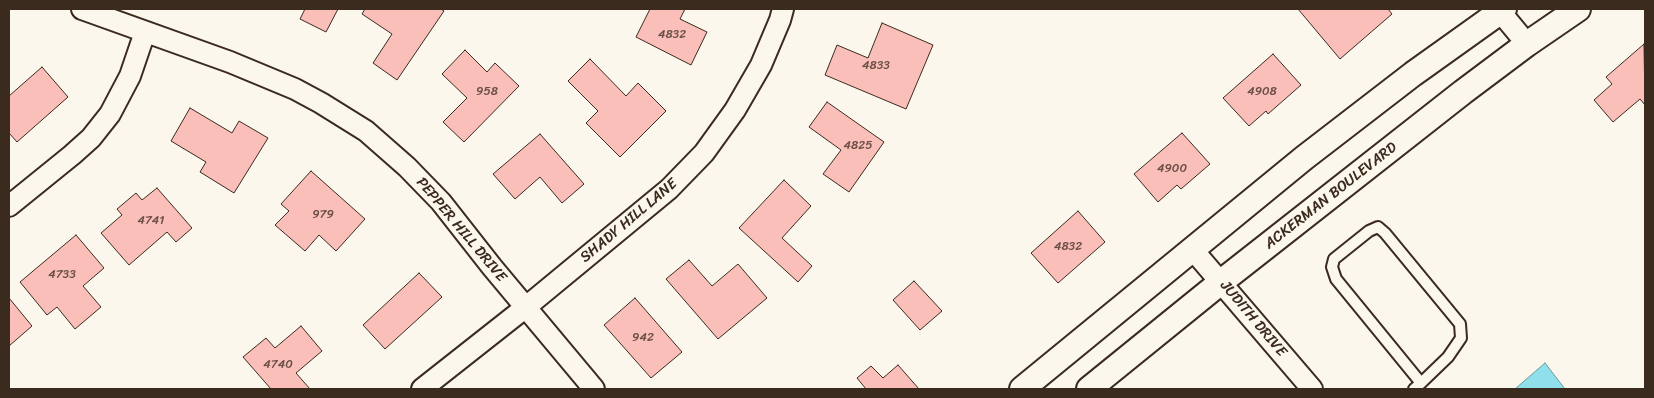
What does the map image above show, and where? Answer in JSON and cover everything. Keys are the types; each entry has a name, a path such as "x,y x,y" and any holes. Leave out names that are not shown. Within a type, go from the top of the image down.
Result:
{"street":[{"name":"PEPPER HILL DRIVE","path":"82,9 230,62 295,89 321,102 366,131 407,167 441,202 594,389"},
{"name":"SHADY HILL LANE","path":"422,389 526,307 669,189 704,153 735,110 761,65 783,9"},
{"name":"ACKERMAN BOULEVARD","path":"1089,389 1221,282 1527,44 1578,9"},
{"path":"1022,389 1304,158 1413,74 1501,10 1527,44"},
{"path":"9,206 72,156 91,138 110,114 130,76 145,32"},
{"name":"JUDITH DRIVE","path":"1193,250 1312,389"}],"lane":[{"path":"1378,227 1460,324 1461,338 1448,357 1417,386 1336,279 1332,267 1334,259 1369,231 1378,227"}],"water":[{"path":"1545,363 1565,389 1515,389"}],"building":[{"path":"305,9 338,9 326,32 300,19"},
{"path":"365,9 441,9 444,11 397,80 373,63 392,34 362,14"},
{"path":"650,9 685,9 680,19 707,32 691,65 636,37"},
{"path":"1298,9 1388,9 1392,14 1340,59"},
{"path":"882,23 933,45 906,109 825,75 837,45 868,58"},
{"path":"1644,44 1645,105 1640,99 1613,122 1594,100 1612,84 1606,77"},
{"path":"465,50 487,72 495,63 519,86 464,142 443,122 467,98 442,74"},
{"path":"1273,54 1301,85 1268,114 1266,111 1249,126 1223,98"},
{"path":"590,59 626,96 638,83 666,111 620,157 586,123 598,111 568,81"},
{"path":"42,67 68,97 17,142 9,133 9,96"},
{"path":"827,102 884,142 849,192 823,174 841,150 809,127"},
{"path":"190,108 232,133 239,121 268,138 234,193 200,172 206,162 171,141"},
{"path":"1182,133 1210,164 1181,189 1177,185 1158,202 1134,174"},
{"path":"540,134 584,184 562,203 540,177 515,199 493,174"},
{"path":"311,171 365,219 336,251 319,235 305,251 275,225 289,211 281,204"},
{"path":"784,180 811,206 782,238 812,266 798,282 739,228"},
{"path":"157,188 192,228 176,242 167,232 129,265 101,233 122,215 117,209 136,193 142,200"},
{"path":"1078,211 1105,242 1058,283 1031,253"},
{"path":"76,235 104,268 83,286 101,307 75,329 57,307 47,315 20,282"},
{"path":"689,260 712,286 738,264 767,298 718,339 666,279"},
{"path":"419,273 442,297 385,349 363,325"},
{"path":"914,281 942,311 920,330 893,300"},
{"path":"9,298 32,326 9,346"},
{"path":"635,298 682,352 651,378 604,325"},
{"path":"301,326 322,351 296,373 310,389 271,389 243,357 266,338 275,348"},
{"path":"898,365 919,389 866,389 857,378 871,366 883,378"}]}
